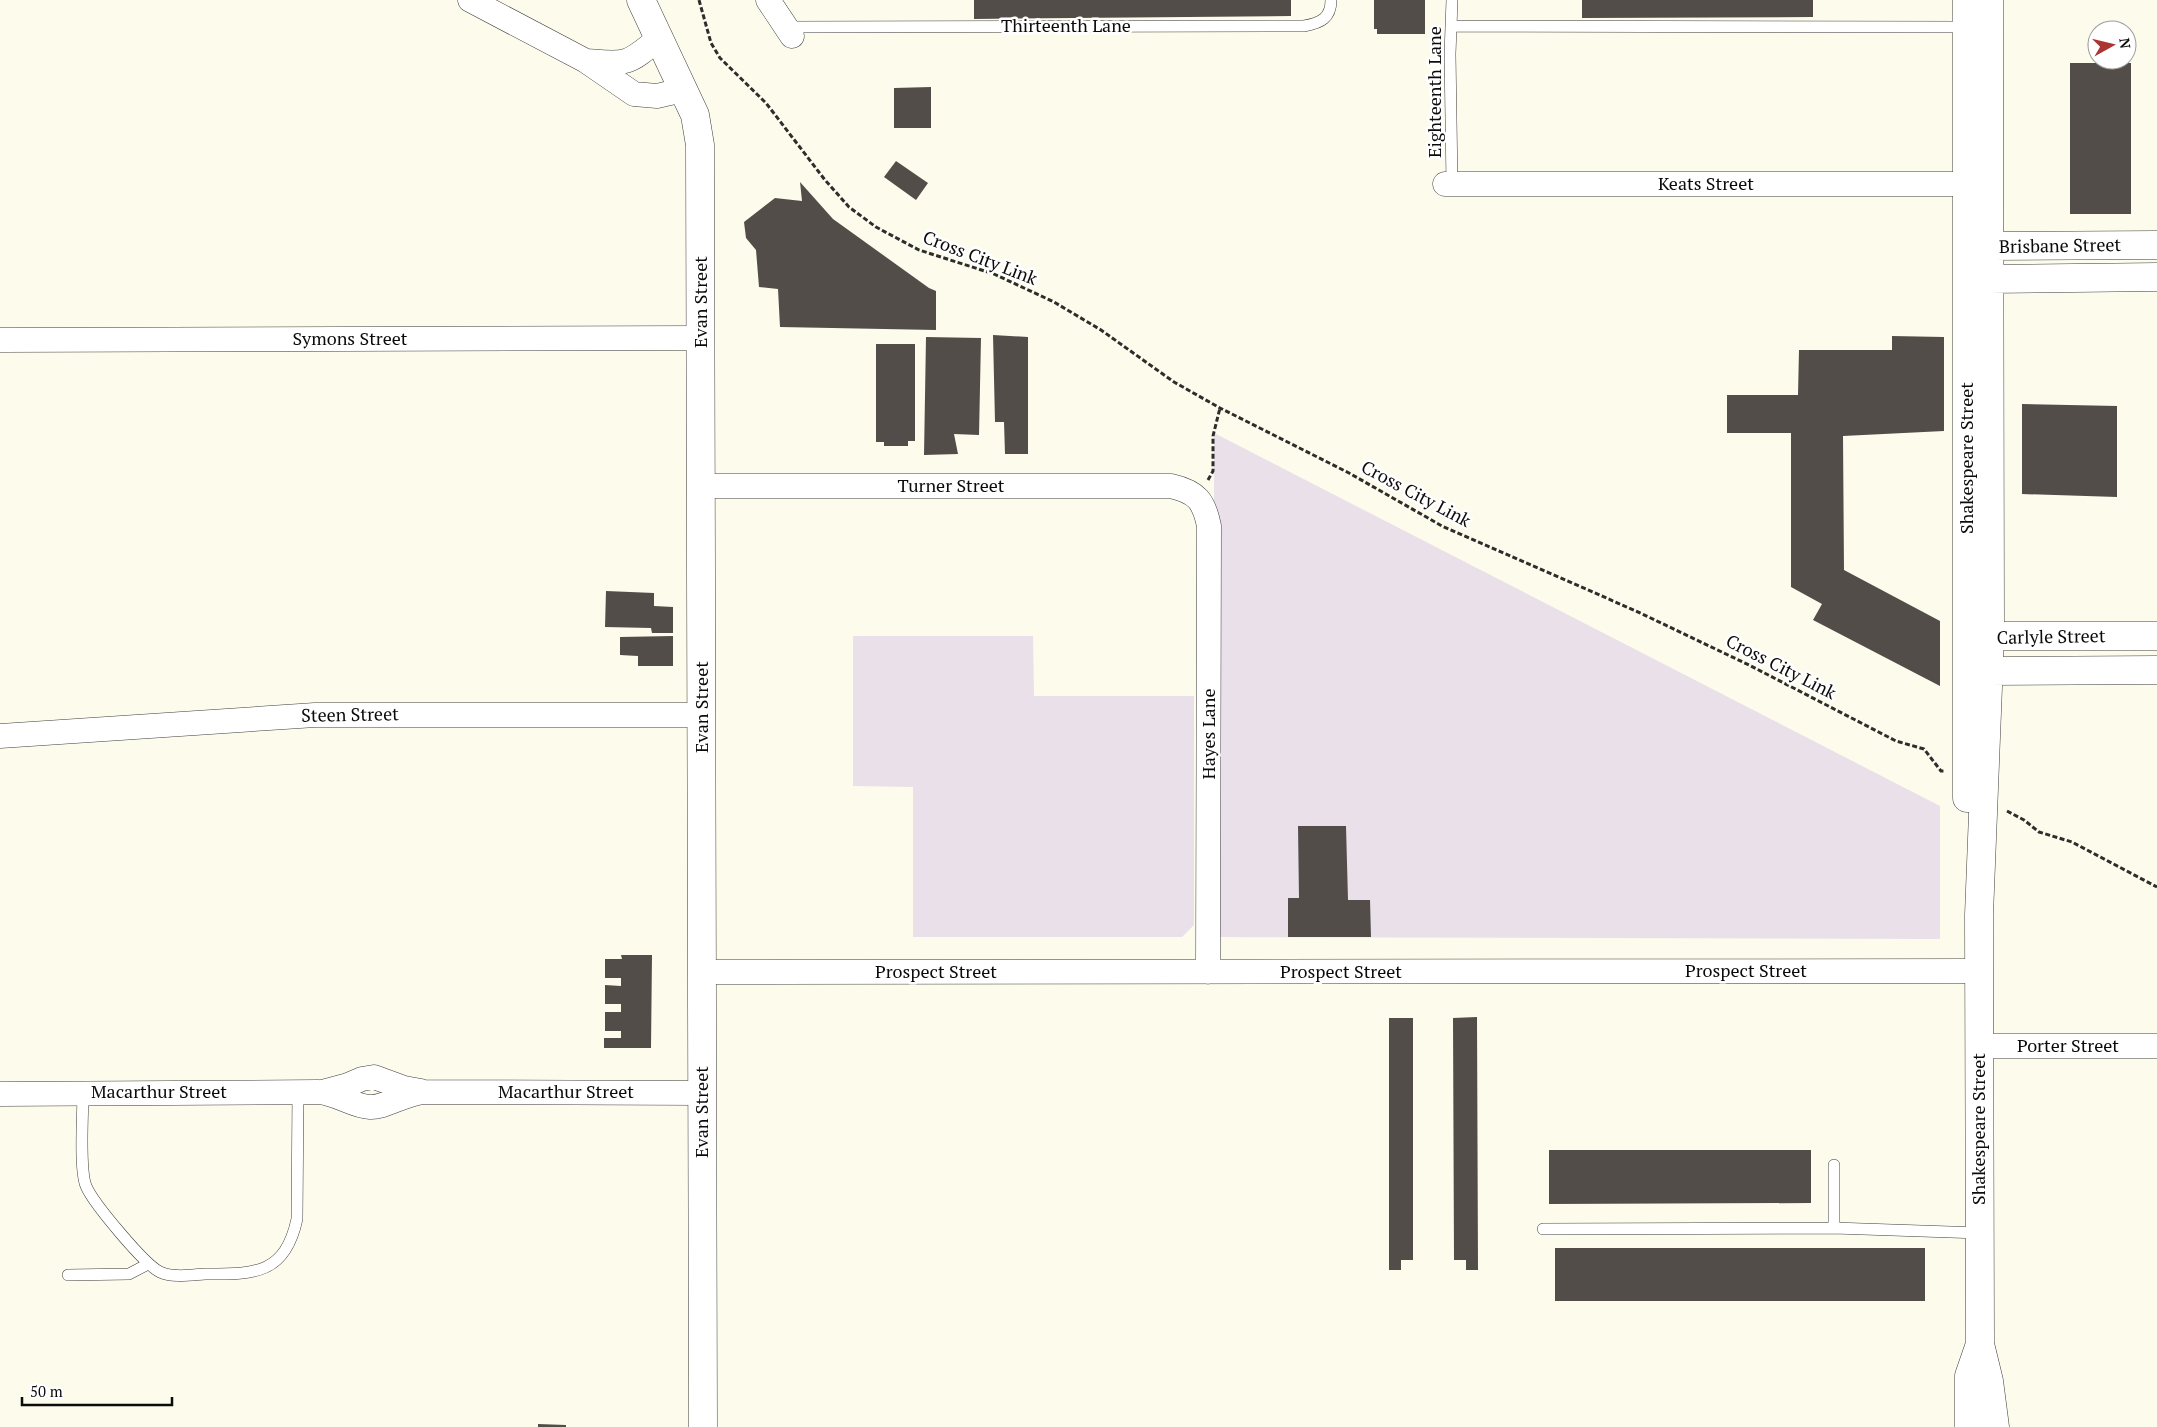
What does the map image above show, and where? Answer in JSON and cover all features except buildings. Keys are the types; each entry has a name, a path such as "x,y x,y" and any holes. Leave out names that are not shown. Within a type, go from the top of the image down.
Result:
{"street":[{"path":"470,0 586,61 624,88 638,95 657,96 683,90"},
{"name":"Evan Street","path":"641,0 695,115 700,145 703,1427"},
{"name":"Thirteenth Lane","path":"768,0 789,32"},
{"name":"Shakespeare Street","path":"1967,0 1967,262 1978,664 1980,1344 1989,1381 1995,1427"},
{"name":"Shakespeare Street","path":"1979,915 1966,771 1978,664 1990,636 1991,246 1989,0"},
{"path":"586,61 619,63 631,60 658,39"},
{"name":"Keats Street","path":"1449,184 1967,184"},
{"name":"Brisbane Street","path":"2157,245 1991,246 1967,262 1990,279 2157,277"},
{"path":"2036,246 2037,278"},
{"name":"Symons Street","path":"0,340 701,338"},
{"name":"Turner Street","path":"701,486 1171,486 1184,489 1198,498"},
{"name":"Hayes Lane","path":"1198,498 1204,506 1210,526 1208,972"},
{"name":"Carlyle Street","path":"1990,636 2157,636"},
{"path":"2035,636 2035,670"},
{"name":"Carlyle Street","path":"1978,664 2035,670 2157,670"},
{"name":"Steen Street","path":"0,736 315,714 702,715"},
{"name":"Prospect Street","path":"702,972 1979,971"},
{"name":"Porter Street","path":"1979,1046 2157,1046"},
{"name":"Macarthur Street","path":"0,1094 308,1092 334,1095 371,1108 406,1095 430,1092 702,1093"},
{"name":"Shakespeare Street","path":"1969,1427 1969,1376 1980,1344"}],"lane":[{"name":"Thirteenth Lane","path":"789,32 1304,26 1327,17 1331,11 1331,0"},
{"name":"Eighteenth Lane","path":"1449,184 1452,0"},
{"path":"1452,26 1967,27"},
{"path":"83,1092 83,1168 86,1185 92,1197 148,1264 162,1273 172,1275 244,1274 267,1266 283,1253 292,1238 297,1219 308,1092"},
{"path":"1834,1165 1834,1228"},
{"path":"1543,1229 1834,1228 1980,1233"},
{"path":"68,1276 129,1274 148,1264"}],"path":[{"name":"Cross City Link","path":"699,0 711,43 720,58 766,103 825,180 856,212 882,231 919,250 994,274 1054,302 1101,330 1174,382 1220,408 1349,473 1442,526 1636,611 1749,665 1896,741 1924,749 1941,771 1966,771"},
{"path":"1198,498 1213,471 1213,436 1220,408"},
{"path":"2007,803 2007,811 2024,820 2036,830 2072,842 2157,887"}],"shaded area":[{"path":"1214,433 1940,806 1940,939 1214,937"},
{"path":"853,636 1033,636 1034,696 1194,696 1194,925 1182,937 913,937 913,787 853,786"}]}
